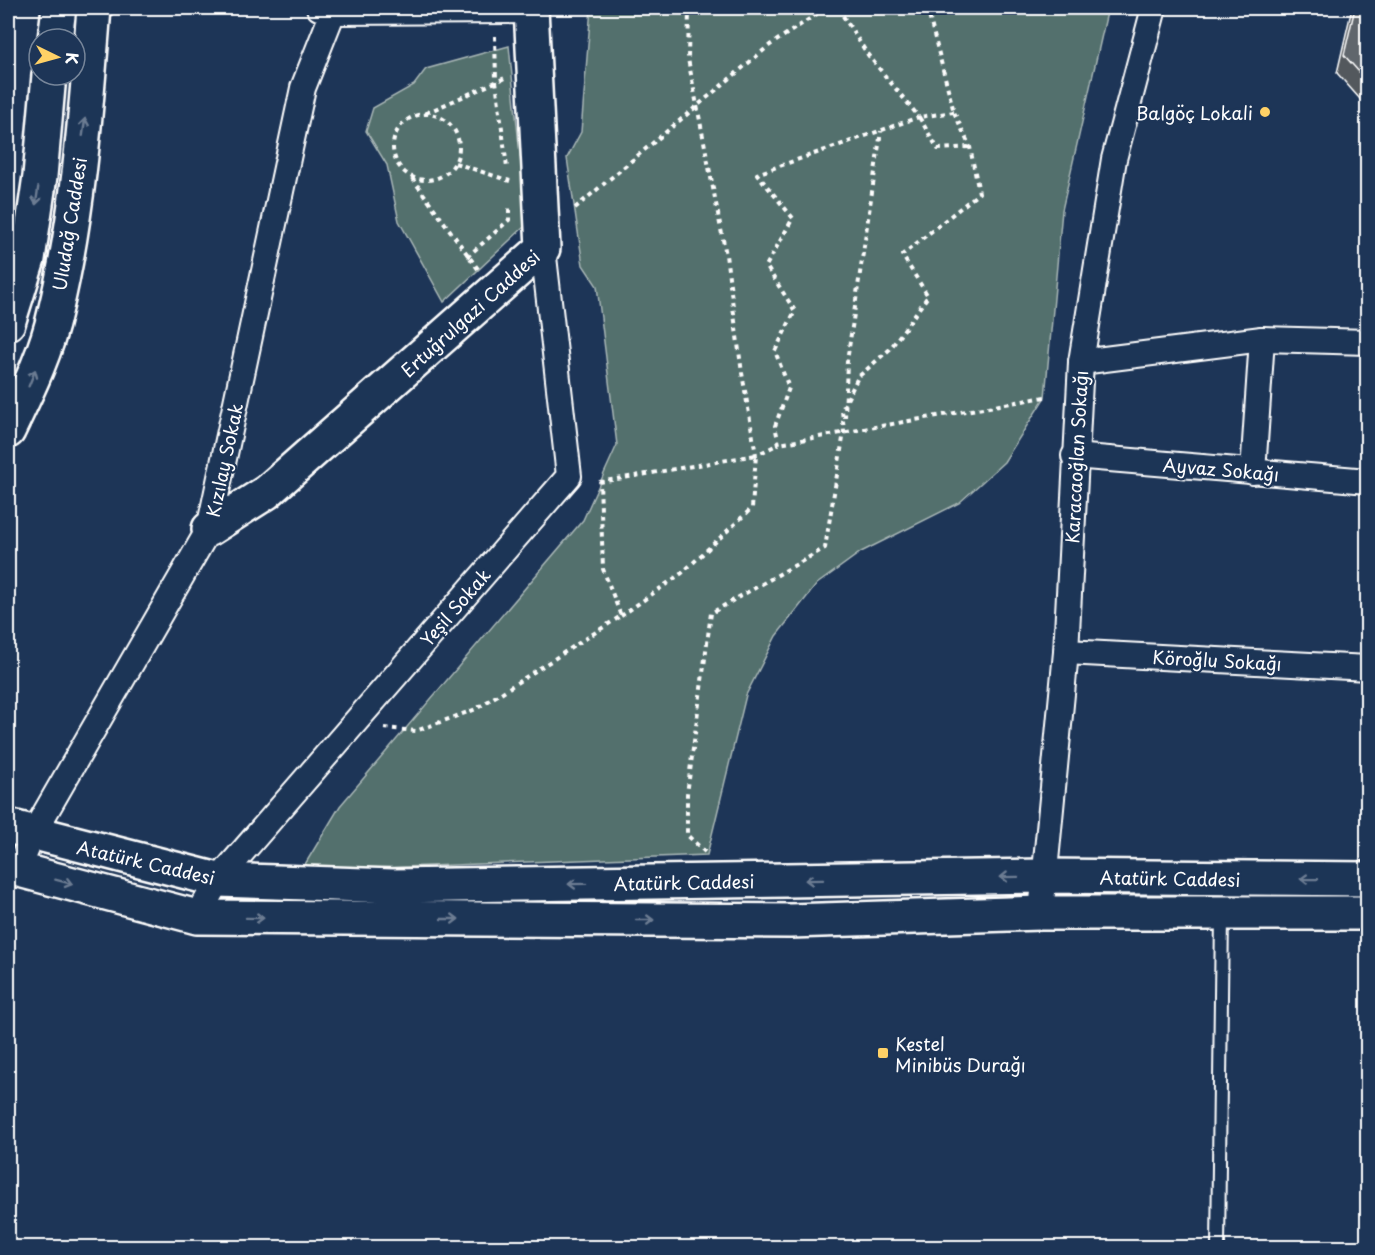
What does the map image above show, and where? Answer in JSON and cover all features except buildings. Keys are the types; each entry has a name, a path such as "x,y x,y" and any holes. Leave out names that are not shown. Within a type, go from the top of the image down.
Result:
{"main road":[{"path":"57,27 59,8"},
{"name":"Uludağ Caddesi","path":"8,431 32,382 55,314 67,252 86,110 94,8"},
{"name":"Ertuğrulgazi Caddesi","path":"209,529 267,492 543,248 524,190 530,9"},
{"path":"8,323 28,259 40,176 48,87"},
{"name":"Atatürk Caddesi","path":"20,830 218,880 393,886 1045,876 1368,879"},
{"name":"Atatürk Caddesi","path":"13,869 197,917 790,921 1041,913 1368,913"}],"street":[{"name":"Karacaoğlan Sokağı","path":"1041,913 1066,652 1074,456 1081,362 1114,159 1154,8"},
{"path":"326,10 494,11 530,9"},
{"name":"Kızılay Sokak","path":"13,869 20,830 209,529 303,88 326,10"},
{"name":"Yeşil Sokak","path":"197,917 218,880 569,476 543,248"},
{"path":"1253,472 1262,339"},
{"path":"1081,362 1262,339 1368,342"},
{"name":"Ayvaz Sokağı","path":"1074,456 1368,481"},
{"name":"Köroğlu Sokağı","path":"1066,652 1368,668"}],"lane":[{"path":"1218,1248 1222,913"}],"path":[{"path":"354,724 416,731 476,709 621,616 682,573 752,508 756,455 726,255 688,59 689,8"},
{"path":"574,208 770,45 826,8"},
{"path":"838,8 868,55 920,117 938,149 970,147"},
{"path":"708,855 687,835 687,794 711,614 825,548 844,432 842,410 858,377 890,349 928,296 902,255 978,193 970,147 954,112 927,8"},
{"path":"494,11 496,81 508,181"},
{"path":"496,289 467,257 412,178 400,168 392,148 400,127 408,119 423,115 513,74"},
{"path":"779,444 775,426 789,388 775,351 795,311 766,266 793,218 757,174 920,117 954,112"},
{"path":"412,178 429,181 440,178 455,163 459,153 455,132 440,117 423,115"},
{"path":"846,403 847,362 881,130"},
{"path":"455,163 508,181 524,190"},
{"path":"508,181 524,190"},
{"path":"467,257 509,220 508,200"},
{"path":"621,616 603,569 600,482 756,455 779,444 1046,397"}],"green space":[{"path":"591,8 1108,8 1062,210 1045,397 1004,462 959,503 861,552 817,584 776,636 746,695 707,855 301,871 340,806 583,520 617,445 597,286 583,265 567,158 581,132"},
{"path":"509,46 524,195 524,227 444,302 399,221 387,165 366,131 373,108 414,85 426,69"}],"place":[{"name":"Balgöç Lokali","path":"1265,112"},
{"name":"Kestel Minibüs Durağı","path":"883,1053"}]}
